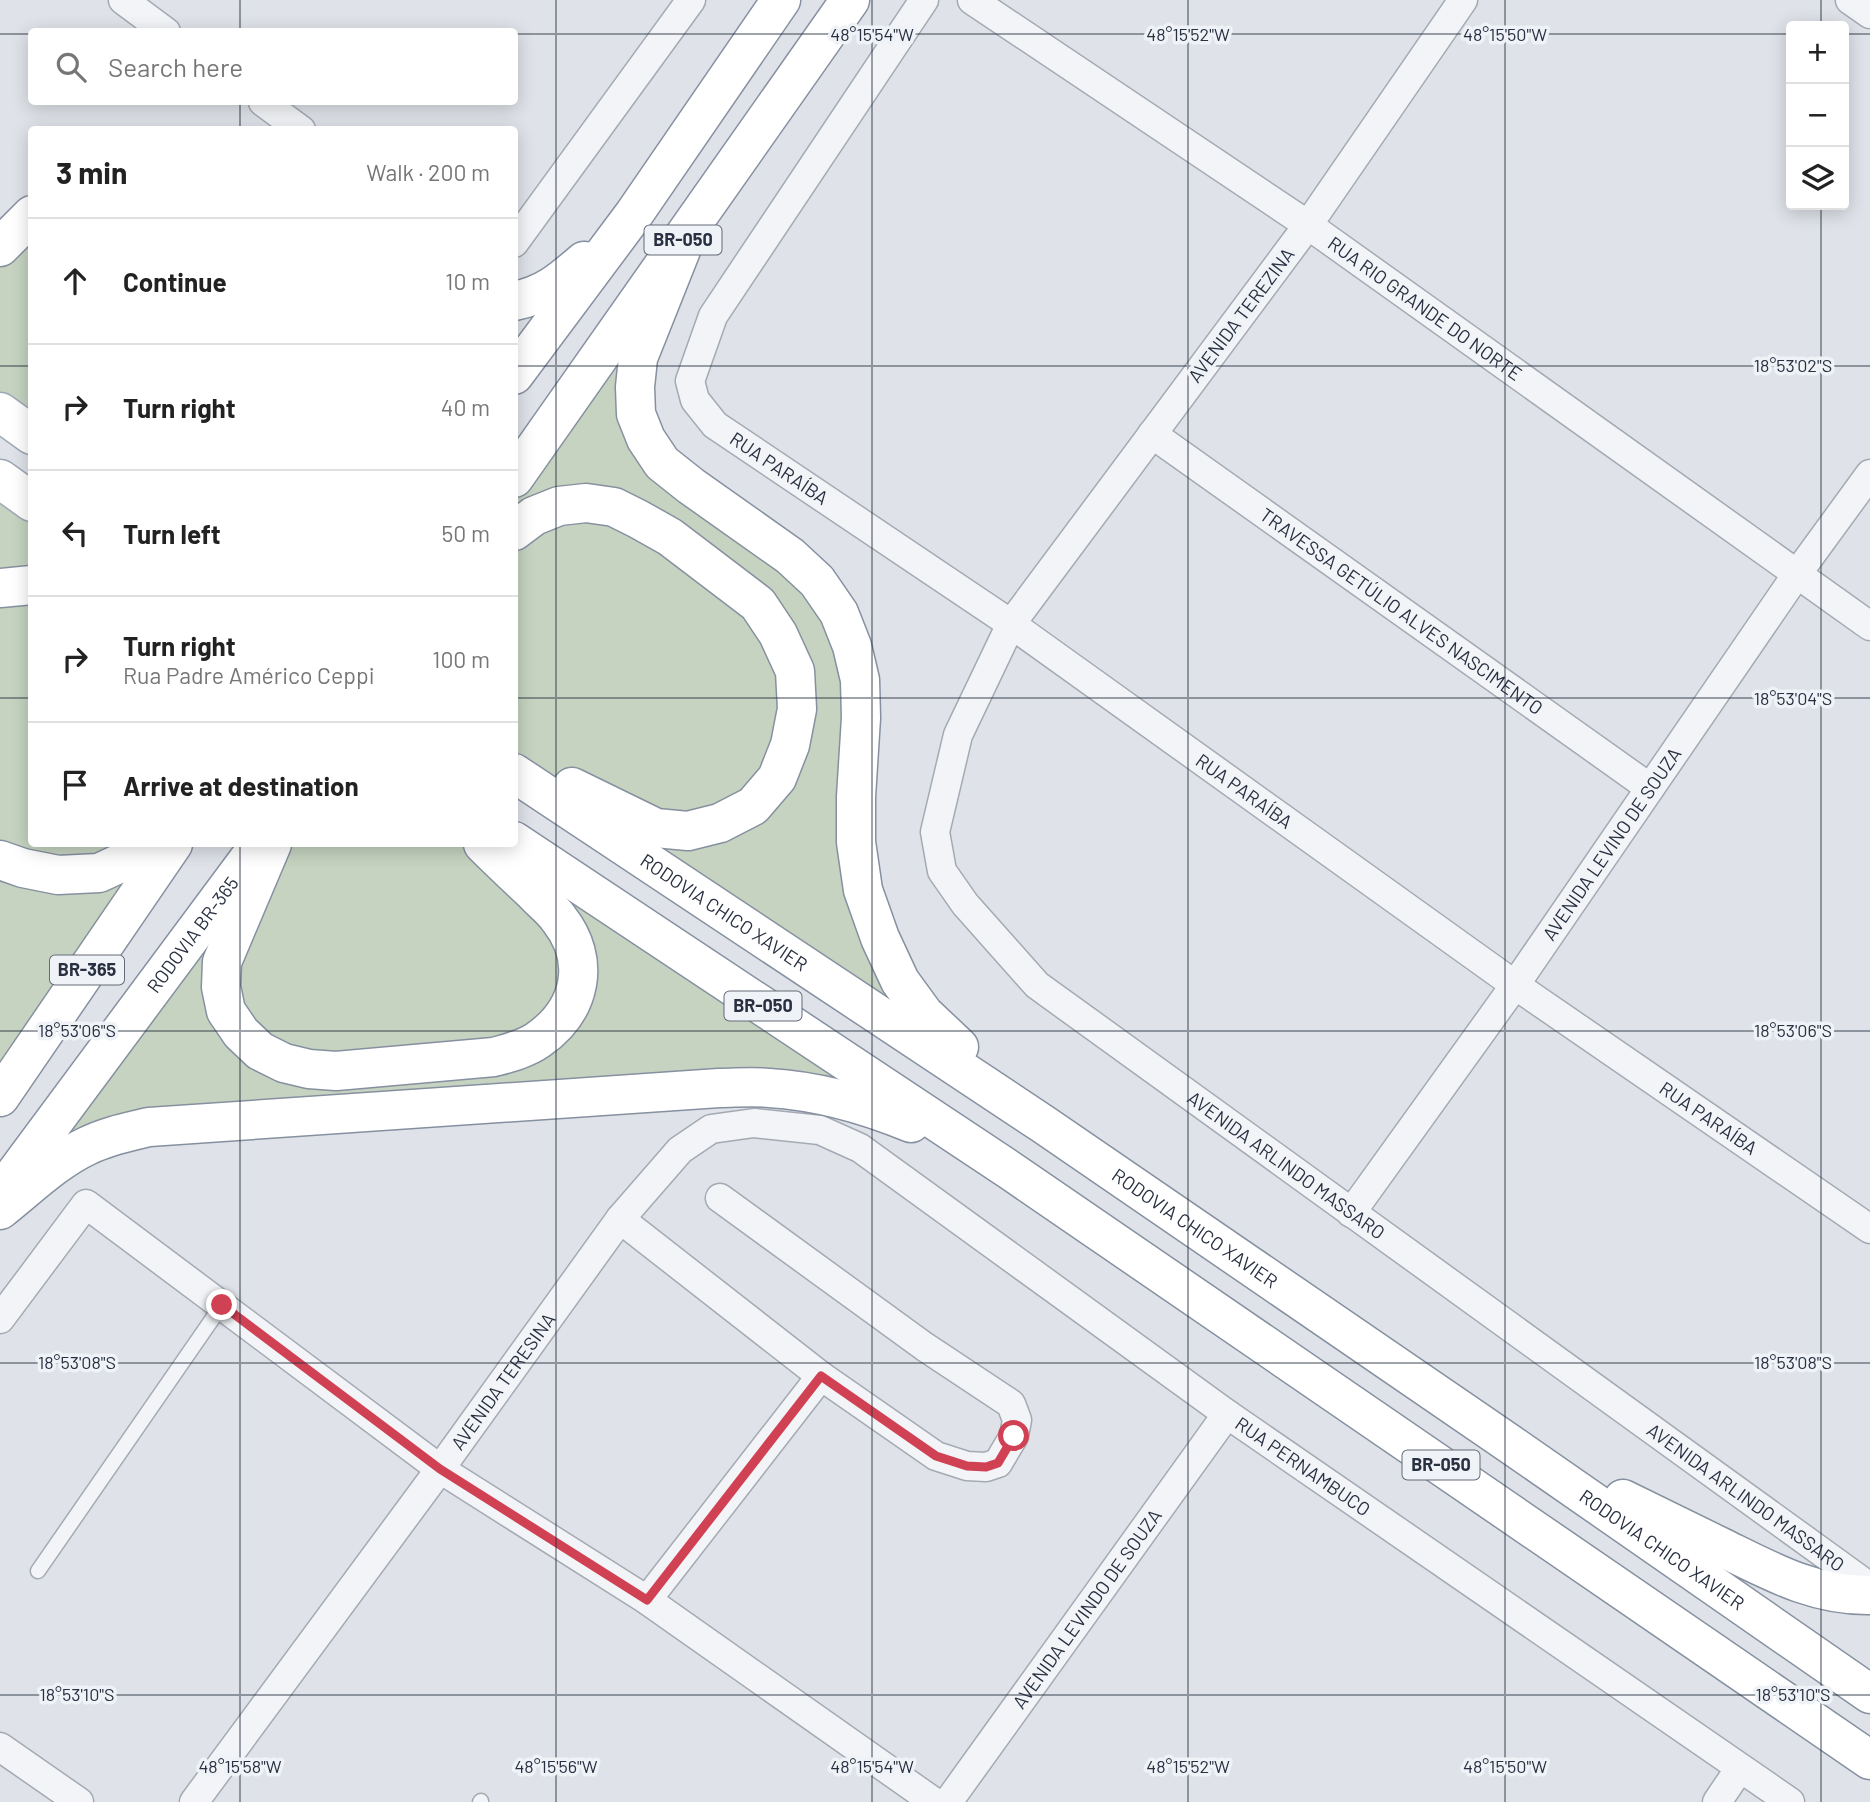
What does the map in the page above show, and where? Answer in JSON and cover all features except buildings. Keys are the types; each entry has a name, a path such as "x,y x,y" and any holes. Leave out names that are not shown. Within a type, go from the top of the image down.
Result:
{"main road":[{"name":"BR-050","path":"518,370 634,214 781,0"},
{"name":"BR-050","path":"518,472 850,0"},
{"path":"808,60 867,0"},
{"path":"518,300 559,284 634,214"},
{"path":"0,247 28,219"},
{"path":"687,235 638,358 636,414 646,439 662,463 790,556 817,581 839,613 852,646 860,680 856,842 863,890 880,938 900,981 924,1014 1043,1124"},
{"path":"0,412 28,432"},
{"path":"0,479 28,499"},
{"path":"518,528 534,516 559,506 586,503 614,507 670,537 758,604 778,634 795,671 797,709 790,745 777,778 753,806 720,822 688,831 656,828 518,761"},
{"path":"0,588 28,585"},
{"name":"RODOVIA CHICO XAVIER","path":"518,776 1043,1124 1870,1694"},
{"name":"BR-050","path":"518,844 1011,1171 1870,1760"},
{"path":"0,860 23,868 58,874 99,873 149,847"},
{"name":"BR-365","path":"0,1097 171,847"},
{"name":"RODOVIA BR-365","path":"0,1194 259,847"},
{"path":"271,847 222,962 221,987 226,1012 240,1033 260,1051 284,1063 309,1069 336,1071 494,1058 537,1041 556,1025 570,1007 578,984 579,960 572,939 559,918 485,847"},
{"path":"0,1210 56,1165 87,1146 149,1127 719,1088 768,1087 816,1093 865,1105 910,1123 1011,1171"},
{"path":"1510,1444 1769,1570 1819,1590 1848,1595 1870,1595"},
{"path":"1786,1702 1870,1786"}],"street":[{"path":"123,0 161,28"},
{"path":"518,238 691,0"},
{"name":"RUA PARAÍBA","path":"924,0 713,316 690,381 695,400 715,425 1011,624 1515,985 1870,1229"},
{"name":"RUA RIO GRANDE DO NORTE","path":"972,0 1308,225 1870,626"},
{"name":"AVENIDA TEREZINA","path":"1011,624 1308,225 1463,0"},
{"path":"1850,0 1870,14"},
{"path":"267,105 296,126"},
{"name":"TRAVESSA GETÚLIO ALVES NASCIMENTO","path":"1152,434 1650,788"},
{"name":"AVENIDA LEVINO DE SOUZA","path":"1351,1213 1515,985 1797,574 1870,474"},
{"name":"AVENIDA ARLINDO MASSARO","path":"1011,624 958,735 935,832 942,871 965,904 1037,985 1870,1587"},
{"name":"AVENIDA TERESINA","path":"194,1802 440,1469 620,1219 680,1150 711,1129 754,1123 820,1130"},
{"name":"RUA PERNAMBUCO","path":"820,1130 860,1148 1227,1415 1790,1802"},
{"path":"620,1219 821,1376 936,1456 967,1466 986,1467 998,1463 1014,1436 1017,1420 1011,1404 925,1347 720,1198"},
{"path":"0,1318 86,1204 440,1469 647,1600 934,1802"},
{"path":"647,1600 821,1376"},
{"name":"AVENIDA LEVINDO DE SOUZA","path":"947,1802 1227,1415"},
{"path":"0,1747 79,1802"},
{"path":"1717,1802 1740,1768"}],"lane":[{"path":"38,1570 222,1305"}],"green space":[{"path":"28,218 28,433 0,412 0,247"},
{"path":"687,235 636,414 839,613 856,797 900,981 1043,1124 518,775 518,474"},
{"path":"0,479 28,500 28,847 171,847 0,1097"},
{"path":"259,847 518,847 910,1123 816,1093 149,1127 0,1210"}],"route":[{"path":"222,1305 440,1469 647,1600 821,1376 936,1456 967,1466 986,1467 998,1463 1014,1436"}]}
